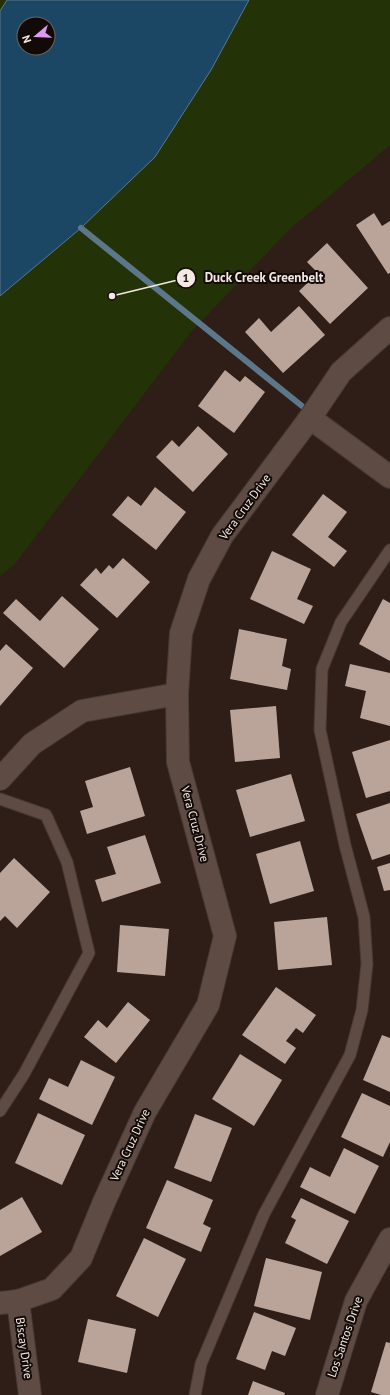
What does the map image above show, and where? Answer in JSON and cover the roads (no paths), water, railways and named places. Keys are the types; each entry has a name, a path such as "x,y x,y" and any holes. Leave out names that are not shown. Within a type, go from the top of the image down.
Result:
{"street":[{"name":"Vera Cruz Drive","path":"9,1302 52,1289 81,1258 104,1202 145,1112 208,1005 225,936 178,762 177,694 181,633 200,579 222,536 310,418 341,372 390,328"},
{"path":"310,418 390,477"},
{"path":"0,779 32,744 82,711 177,694"},
{"name":"Los Santos Drive","path":"327,1395 356,1301 390,1239"},
{"name":"Biscay Drive","path":"9,1302 30,1395"}],"lane":[{"path":"195,1395 201,1364 264,1214 350,1055 362,1010 367,964 364,918 345,845 320,730 322,668 341,622 390,550"},
{"path":"0,799 46,815 67,862 89,953 24,1074 0,1111"}],"water":[{"path":"7,0 249,0 211,70 155,157 81,228 0,296 0,11"}],"waterway":[{"path":"81,228 302,406"}],"place":[{"name":"Duck Creek Greenbelt","path":"112,296"}]}
